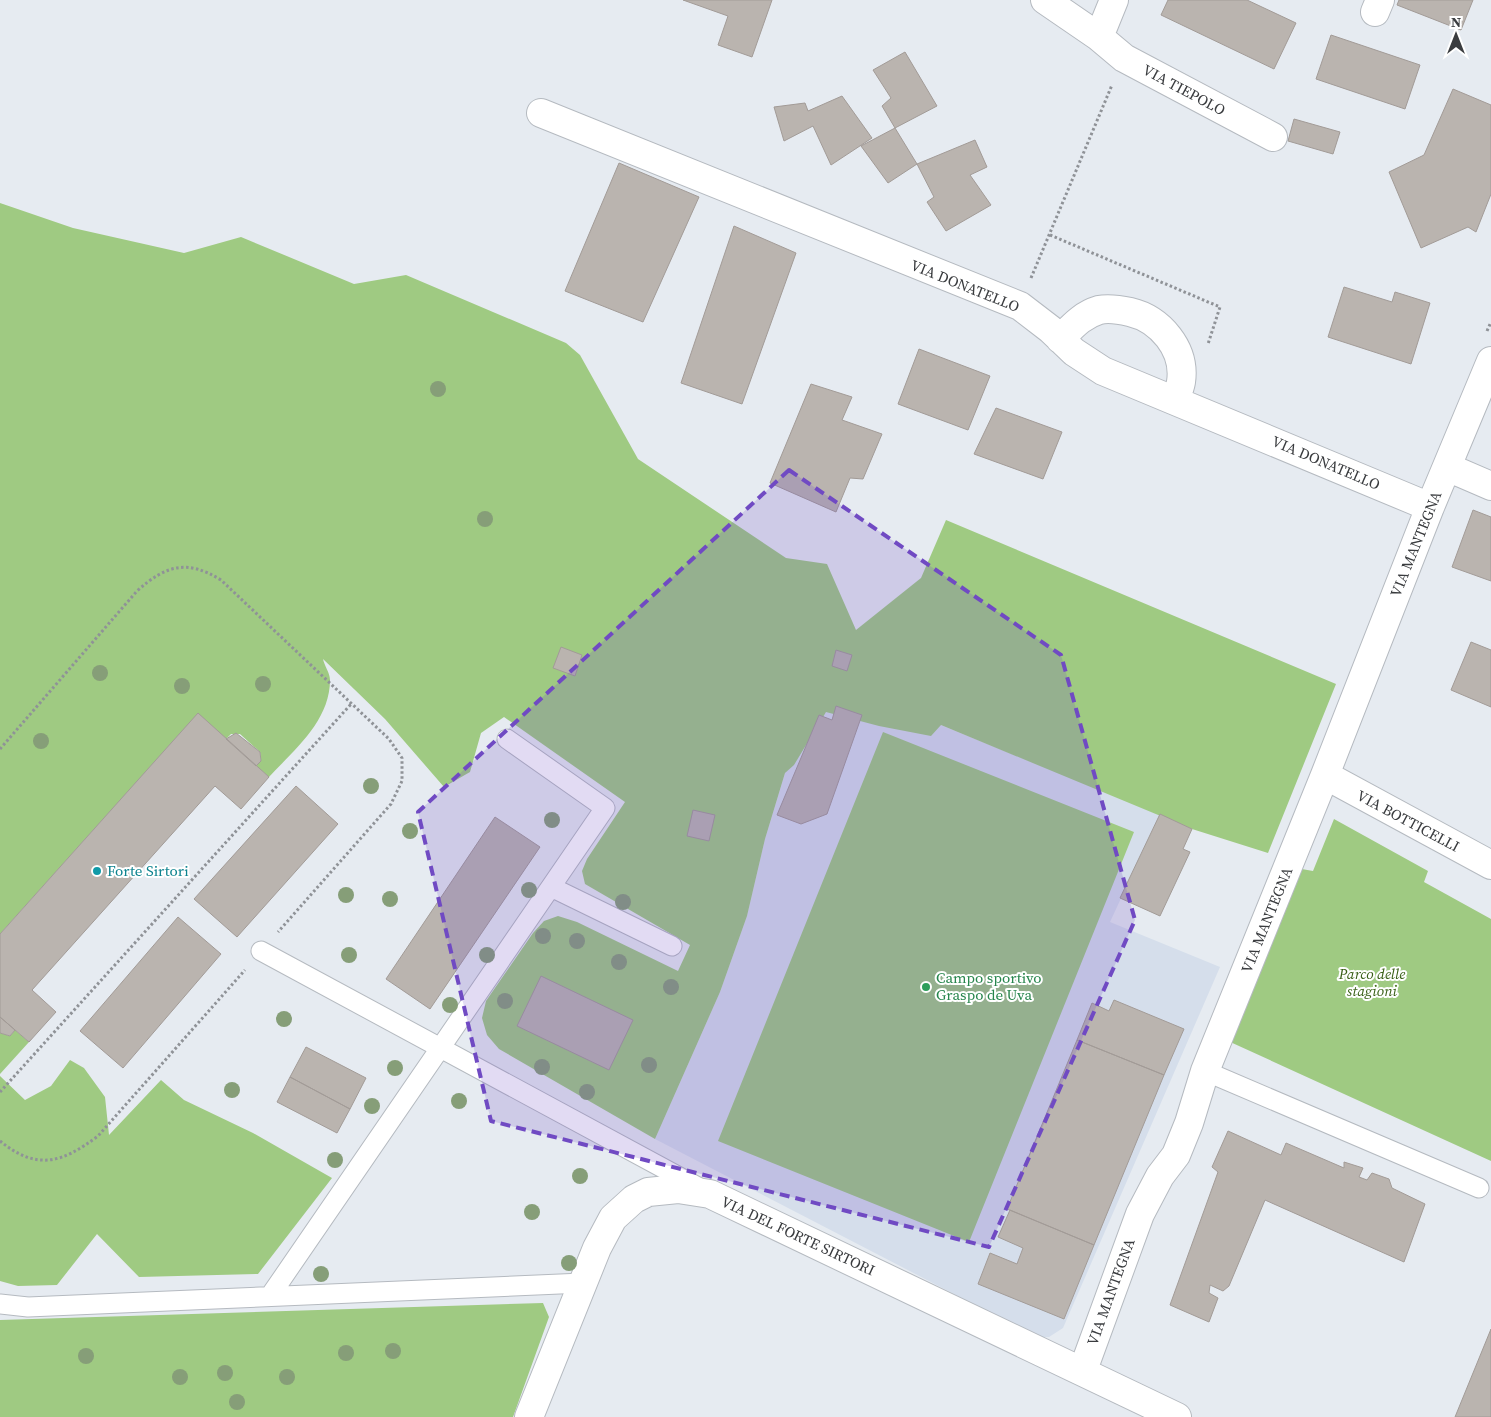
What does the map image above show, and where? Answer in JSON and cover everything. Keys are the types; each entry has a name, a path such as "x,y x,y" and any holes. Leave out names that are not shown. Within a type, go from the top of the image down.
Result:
{"street":[{"name":"VIA TIEPOLO","path":"1045,0 1099,36 1124,58 1273,137"},
{"path":"1099,36 1114,0"},
{"name":"VIA DONATELLO","path":"541,113 1020,306 1074,352 1103,371 1430,507"},
{"path":"1060,339 1083,317 1101,310 1124,311 1142,315 1156,323 1168,336 1177,352 1181,366 1181,382 1175,400"},
{"name":"VIA MANTEGNA","path":"1083,1370 1140,1214 1160,1176 1176,1155 1205,1071 1447,467 1487,350"},
{"path":"1447,467 1491,486"},
{"name":"VIA BOTTICELLI","path":"1325,775 1491,866"},
{"name":"VIA DEL FORTE SIRTORI","path":"529,1417 606,1228 634,1199 648,1192 664,1189 694,1190 710,1194 1083,1370 1177,1417"}],"lane":[{"path":"270,1296 605,808 507,739"},
{"path":"551,887 672,946"},
{"path":"261,951 710,1194"},
{"path":"1205,1071 1479,1188"},
{"path":"0,1304 28,1306 583,1283"}],"path":[{"path":"1020,306 1124,58"},
{"path":"1050,236 1220,307 1206,351"},
{"path":"1487,350 1491,322"},
{"path":"0,749 137,591 154,575 178,567 204,569 222,580 389,739 402,758 402,781 391,804 98,1136 74,1154 43,1161 17,1155 0,1141"},
{"path":"0,1092 352,703"}],"highlighted area":[{"path":"789,470 1061,655 1135,920 989,1247 491,1121 418,812"}],"shaded area":[{"path":"874,698 1160,814 1110,922 1220,967 1063,1328 1049,1337 1037,1337 655,1139 720,992 747,916 765,839 785,773 827,700"}],"green space":[{"path":"0,203 73,228 184,253 241,237 354,284 406,275 566,343 580,355 638,459 786,558 827,564 856,630 921,578 946,520 1336,684 1268,853 1192,829 941,725 931,736 879,726 826,712 794,765 785,773 765,839 747,916 720,992 655,1139 499,1049 487,1035 482,1018 486,1001 533,933 544,921 558,916 577,922 678,971 690,945 585,884 582,871 587,859 625,802 504,717 481,733 470,772 444,787 385,719 323,659 330,680 324,709 309,734 269,777 256,766 261,760 260,752 240,734 231,734 226,739 198,714 0,934"},
{"name":"Campo sportivo Graspo de Uva","path":"883,732 1134,832 969,1242 718,1141"},
{"name":"Parco delle stagioni","path":"1334,819 1428,871 1424,882 1491,919 1491,1161 1228,1041 1296,868 1313,871"},
{"path":"15,1030 29,1042 0,1074 0,1033 10,1036"},
{"path":"70,1060 84,1068 105,1097 109,1135 161,1080 184,1100 253,1133 332,1178 258,1274 139,1277 97,1234 57,1285 18,1286 0,1281 0,1076 25,1100 51,1086"},
{"path":"543,1303 549,1317 513,1417 0,1417 0,1320"}],"building":[{"path":"683,0 772,0 752,57 718,45 728,16"},
{"path":"1168,0 1247,0 1296,23 1274,69 1161,15"},
{"path":"1399,0 1473,0 1461,30 1397,5"},
{"path":"1331,35 1420,65 1405,109 1316,79"},
{"path":"905,52 937,106 895,128 882,106 891,98 873,70"},
{"path":"1453,89 1491,105 1491,194 1476,232 1468,227 1421,248 1389,172 1424,155"},
{"path":"842,96 872,138 831,165 813,126 784,141 774,107 805,103 808,111"},
{"path":"1294,119 1340,132 1333,154 1288,141"},
{"path":"895,128 917,164 888,183 861,146"},
{"path":"975,140 987,167 970,175 991,205 946,231 927,202 934,197 917,164"},
{"path":"619,163 699,197 643,322 565,291"},
{"path":"734,226 796,253 742,404 681,383"},
{"path":"1344,287 1392,302 1395,292 1430,303 1411,364 1328,337"},
{"path":"919,349 990,376 968,430 898,404"},
{"path":"811,384 852,397 842,420 882,434 863,479 850,478 836,512 770,483"},
{"path":"996,408 1062,432 1043,479 974,454"},
{"path":"1473,510 1491,517 1491,581 1452,567"},
{"path":"1471,642 1491,650 1491,707 1451,690"},
{"path":"561,647 582,655 575,676 553,668"},
{"path":"836,650 852,655 847,671 832,666"},
{"path":"836,706 862,715 827,814 801,824 777,815 819,715 832,720"},
{"name":"Forte Sirtori","path":"198,713 269,777 241,809 215,786 32,990 56,1012 29,1042 0,1017 0,934"},
{"path":"236,733 260,752 261,761 256,766 226,739"},
{"path":"296,786 338,824 237,937 194,899"},
{"path":"693,810 715,815 709,841 687,836"},
{"path":"1160,814 1192,829 1183,849 1190,852 1160,916 1120,898"},
{"path":"495,817 540,847 430,1009 386,979"},
{"path":"178,917 221,954 123,1068 80,1031"},
{"path":"541,976 633,1020 609,1070 517,1026"},
{"path":"1114,1000 1184,1029 1164,1075 1077,1040 1092,1003 1109,1011"},
{"path":"0,1017 15,1030 10,1036 0,1033"},
{"path":"1077,1040 1164,1075 1094,1245 1007,1209"},
{"path":"306,1047 366,1078 350,1109 290,1077"},
{"path":"290,1077 350,1109 337,1133 277,1102"},
{"path":"1228,1131 1281,1155 1286,1143 1344,1168 1344,1162 1363,1168 1359,1177 1367,1180 1372,1173 1389,1179 1392,1188 1425,1204 1404,1262 1265,1200 1229,1286 1223,1291 1210,1285 1209,1293 1218,1298 1209,1322 1170,1305 1218,1172 1212,1167"},
{"path":"1010,1210 1094,1245 1064,1319 978,1284 990,1253 1017,1264 1023,1248 998,1237"},
{"path":"1491,1329 1491,1417 1455,1417"}],"place":[{"name":"Forte Sirtori","path":"97,871"},
{"name":"Campo sportivo Graspo de Uva","path":"926,987"}]}
